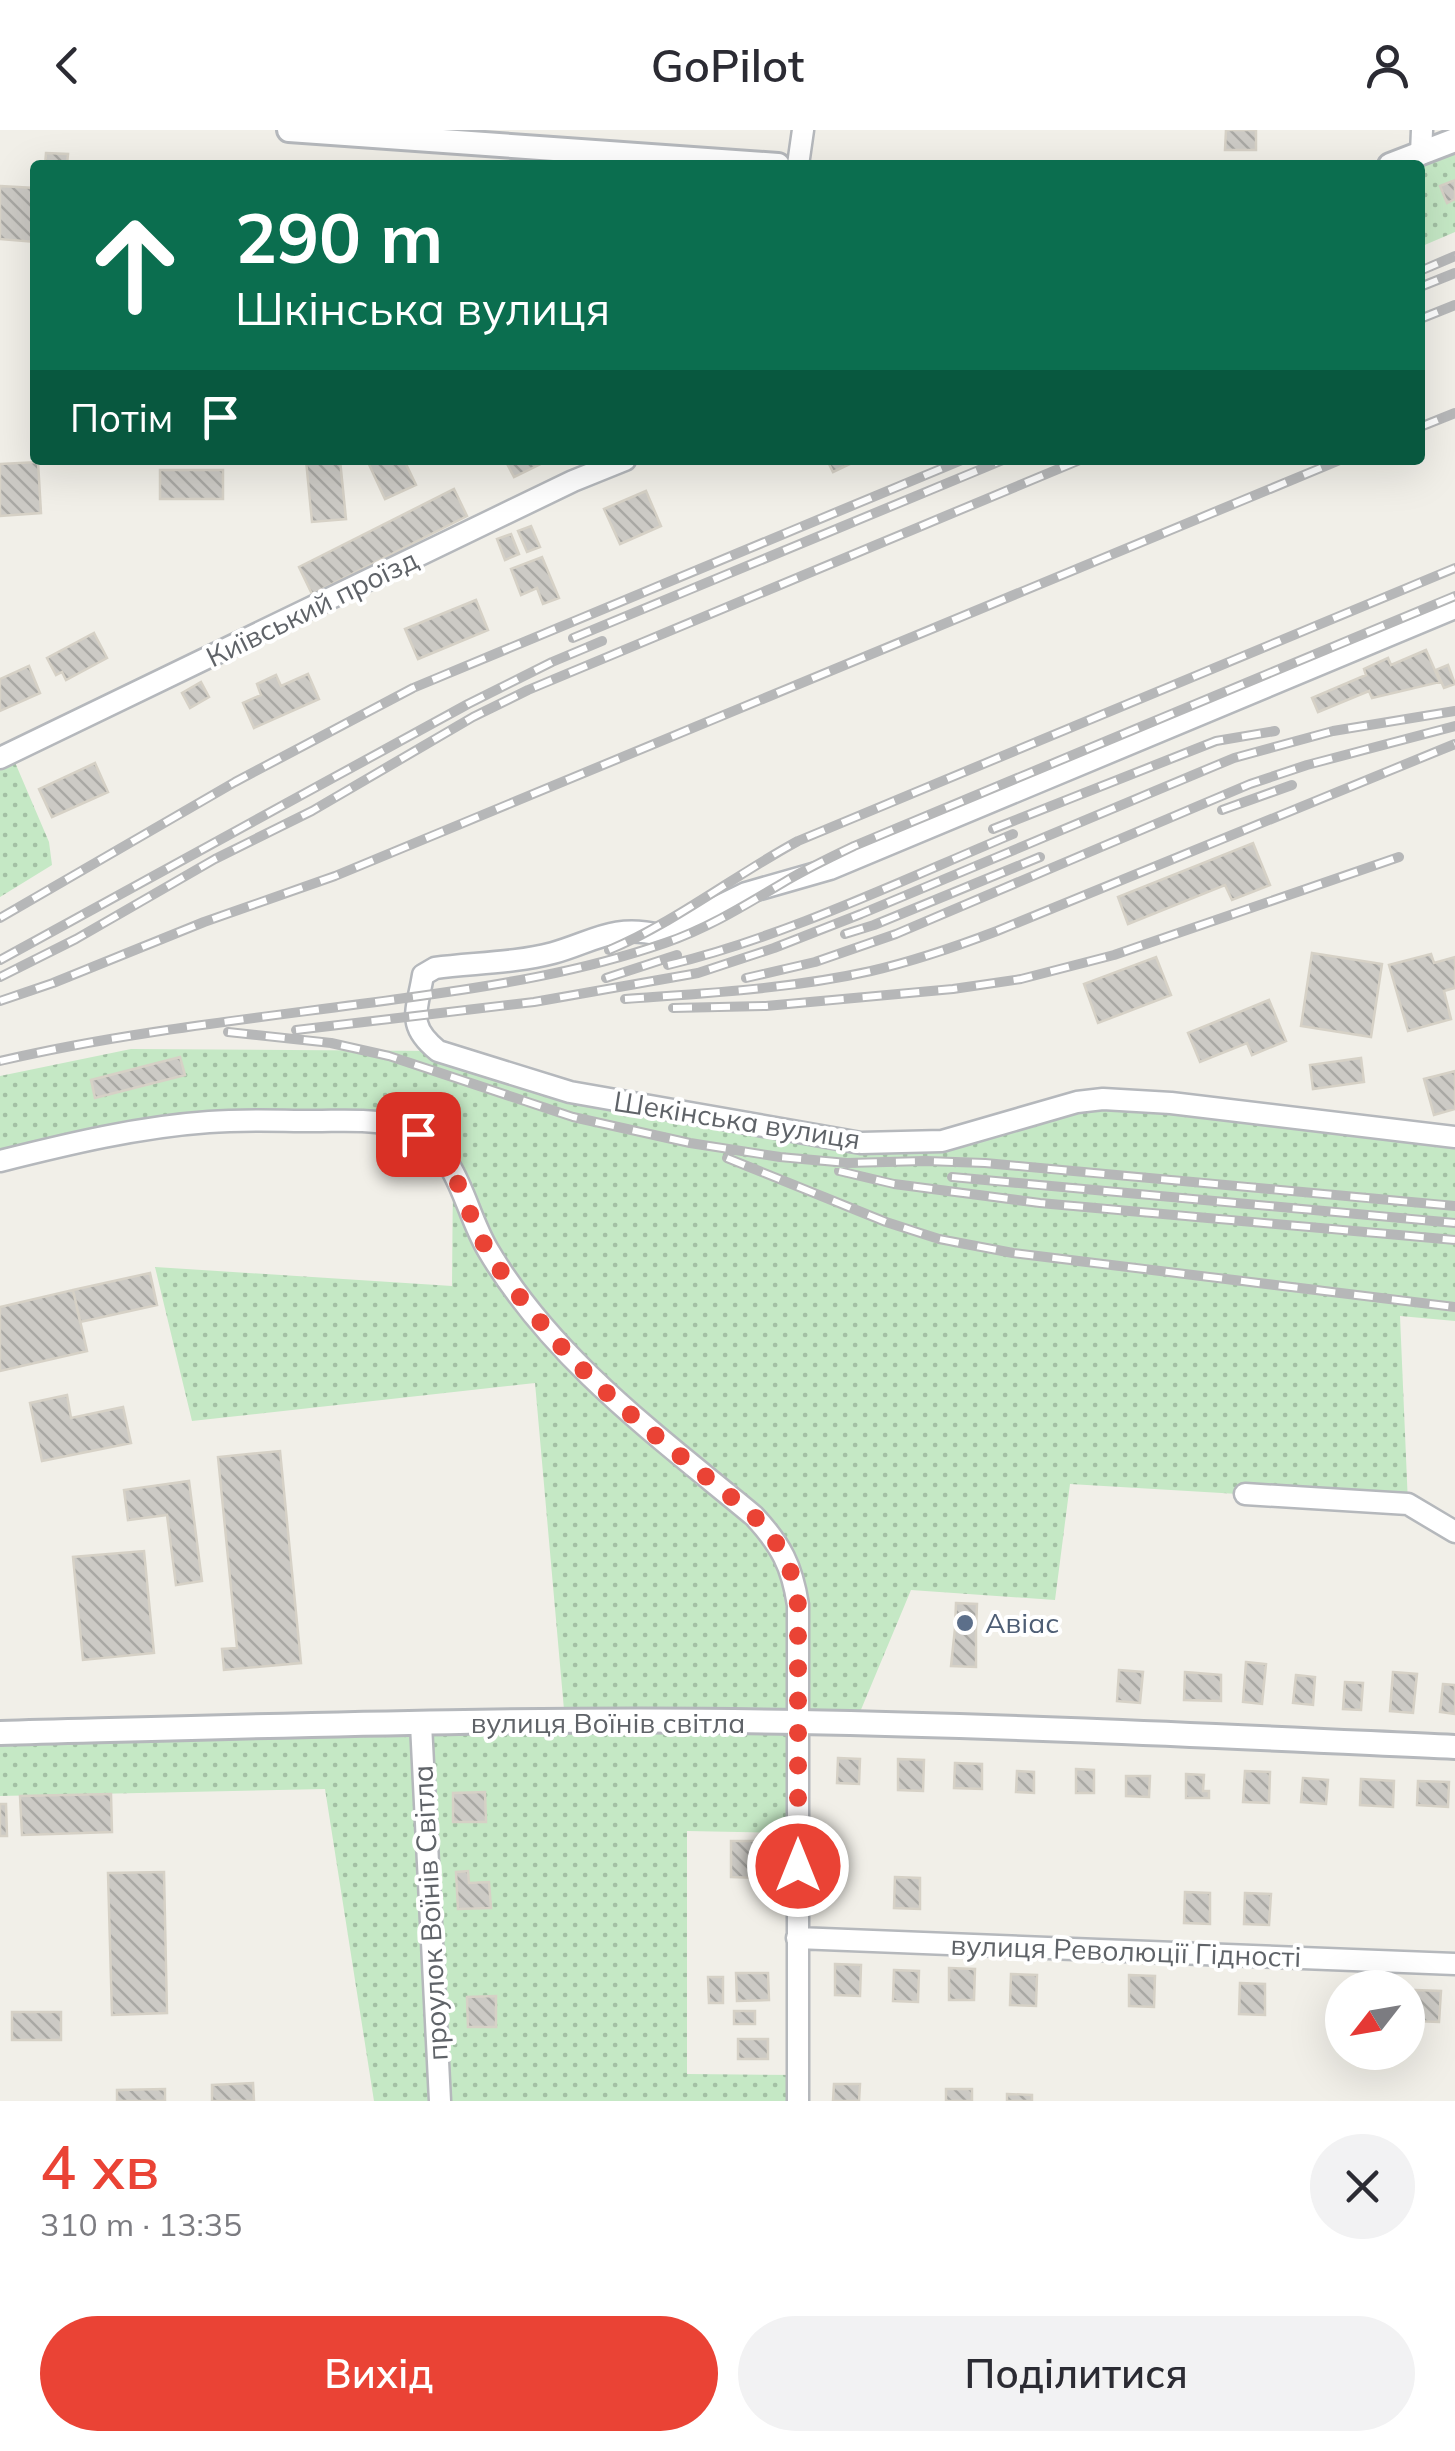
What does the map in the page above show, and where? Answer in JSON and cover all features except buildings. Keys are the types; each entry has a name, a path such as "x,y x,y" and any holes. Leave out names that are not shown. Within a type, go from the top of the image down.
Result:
{"street":[{"path":"289,130 552,139 735,160"},
{"path":"799,160 803,130"},
{"path":"1421,154 1422,130"},
{"path":"1404,160 1455,140"},
{"name":"Київський проїзд","path":"0,758 613,465"},
{"name":"Шекінська вулиця","path":"1455,608 830,869 746,893 660,935 613,932 553,953 434,968 423,975 416,1027 421,1038 438,1051 570,1092 861,1142 942,1142 1078,1102 1103,1099 1455,1138"},
{"path":"0,1160 110,1136 206,1122 374,1121 403,1128 432,1144 444,1156 494,1261 562,1349 602,1388 754,1516 777,1544 791,1570 798,1605 798,2101"},
{"path":"1245,1494 1408,1504 1455,1532"},
{"name":"вулиця Воїнів світла","path":"0,1733 610,1720 1038,1728 1455,1747"},
{"name":"проулок Воїнів Світла","path":"421,1724 440,2101"},
{"name":"вулиця Революції Гідності","path":"798,1938 1455,1964"}],"green space":[{"path":"1455,140 1455,232 1425,245 1425,161"},
{"path":"11,753 49,842 52,865 0,897 0,758"},
{"path":"131,1049 438,1051 570,1092 861,1143 942,1141 1077,1102 1455,1137 1455,1321 1400,1316 1408,1504 1070,1484 1055,1600 911,1590 855,1724 798,1724 797,1833 687,1831 687,2074 798,2075 798,2101 374,2101 325,1789 0,1796 0,1734 565,1721 535,1383 192,1421 155,1267 452,1286 453,1172 418,1134 230,1121 0,1161 0,1076"}],"railway":[{"path":"1425,269 1455,256"},
{"path":"1425,285 1455,273"},
{"path":"1425,317 1455,305"},
{"path":"1425,425 1455,413"},
{"path":"0,918 235,782 413,688 950,465"},
{"path":"573,638 991,465"},
{"path":"0,977 76,939 215,859 312,811 473,717 528,690 1068,465"},
{"path":"0,1001 335,876 1328,465"},
{"path":"609,950 657,926 798,841 1455,568"},
{"path":"0,1061 151,1032 504,983 633,953 712,923 854,846 1455,596"},
{"path":"0,960 468,704 602,641"},
{"path":"296,1030 534,1002 698,973 861,914 1234,758 1333,731 1455,711"},
{"path":"746,978 815,962 896,934 1250,784 1455,726"},
{"path":"993,829 1216,741 1275,731"},
{"path":"625,999 810,982 919,958 997,931 1455,744"},
{"path":"1222,810 1292,785"},
{"path":"668,965 800,923 1013,834"},
{"path":"845,934 1040,857"},
{"path":"673,1008 766,1006 1021,979 1114,955 1399,857"},
{"path":"606,978 677,955"},
{"path":"228,1032 331,1043 389,1056 573,1117 690,1143 780,1157 847,1163 985,1163 1455,1206"},
{"path":"727,1158 886,1222 939,1239 1013,1253 1455,1307"},
{"path":"839,1171 894,1184 1040,1203 1455,1240"},
{"path":"952,1177 1455,1223"}],"place":[{"name":"Авіас","path":"965,1623"}],"route":[{"path":"418,1134 444,1156 494,1261 562,1349 754,1516 786,1558 798,1605 798,1866"}]}
